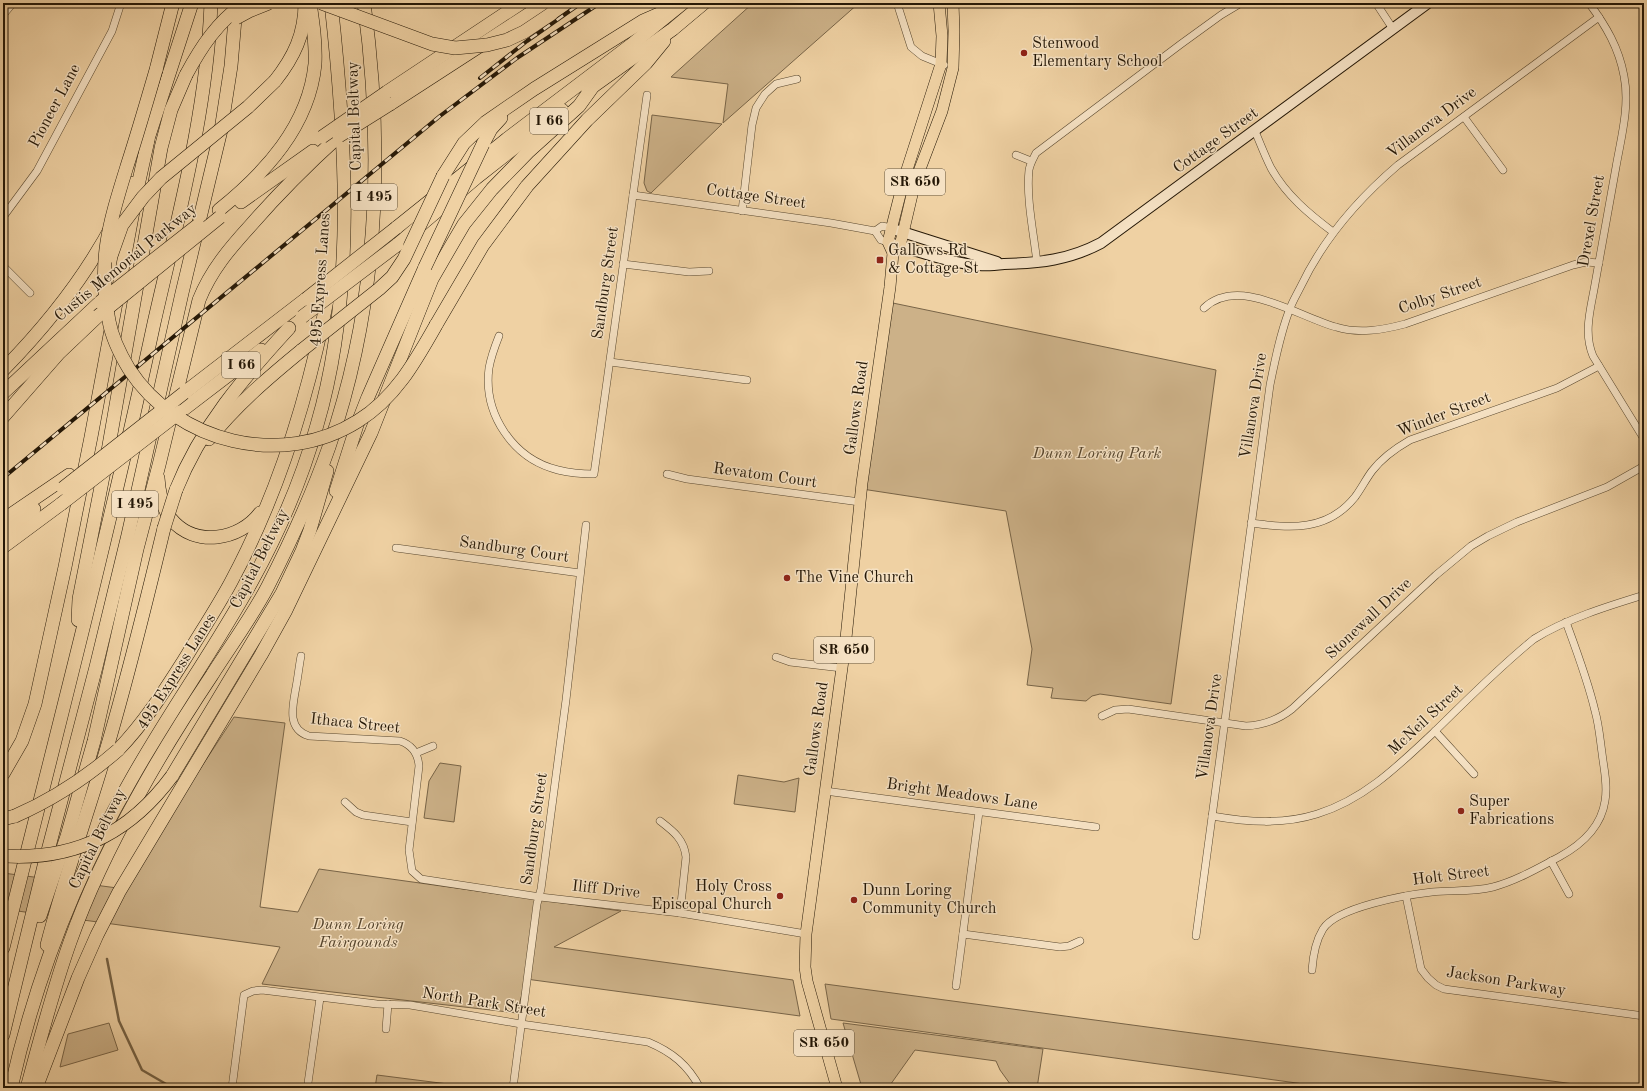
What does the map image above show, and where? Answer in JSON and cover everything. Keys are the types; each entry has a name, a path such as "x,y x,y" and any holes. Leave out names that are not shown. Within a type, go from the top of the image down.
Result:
{"highway":[{"path":"173,3 156,70 107,236 101,306 109,322 117,346 135,377 157,402 184,422 210,434 239,442 264,445 296,444 322,438 344,429 370,413 381,404 402,382 483,244 522,192 587,120 646,63 673,29"},
{"path":"3,370 54,312 89,262 125,200 148,140 192,3"},
{"name":"I 495","path":"3,948 129,439 195,142 208,50 212,3"},
{"name":"I 495","path":"3,1036 128,536 182,293 221,130 231,66 236,3"},
{"path":"77,646 79,599 108,451 161,148 174,104 186,75 201,49 220,24 245,3"},
{"path":"201,49 215,34 232,21 249,11 269,3"},
{"path":"3,417 101,306 111,257 116,241 129,214 161,178 248,107 275,81 295,51 302,32 305,3"},
{"path":"220,213 275,157 288,139 301,113 310,89 314,64 315,39 310,3"},
{"path":"321,3 432,44 455,48 488,45 507,40 524,32 549,9"},
{"name":"495 Express Lanes","path":"11,1088 27,1026 52,950 78,884 107,823 130,780 252,582 278,531 318,425 334,345 340,304 344,181 342,120 331,3"},
{"name":"Capital Beltway","path":"27,1088 51,999 70,942 87,898 139,794 213,673 250,619 266,589 313,489 329,448 346,389 363,312 372,241 376,156 371,69 364,3"},
{"path":"220,213 388,98 521,3"},
{"path":"11,1001 67,836 94,741 137,548 159,465 199,300 206,283 224,256 322,144 339,136 388,98 549,9 567,3"},
{"path":"177,488 195,458 227,417 252,392 302,350 379,290 392,277 404,259 443,176 456,153 470,136 486,122 534,90 643,21 683,3"},
{"path":"3,532 306,299 507,139 631,45 683,3"},
{"name":"I 66","path":"3,547 397,245 476,178 594,85 673,29 704,3"},
{"path":"36,1088 78,978 119,892 261,655 286,610 371,434 432,279 464,224 492,189 528,152 579,106 594,85"},
{"path":"319,540 360,418 425,267 483,144 491,128 500,118 534,90"},
{"path":"3,774 22,741 35,704 76,514 137,190 148,140"},
{"path":"9,818 41,804 63,792 118,750 152,709 213,614 250,545 291,442 311,376 332,273 344,181"},
{"name":"Custis Memorial Parkway","path":"3,393 156,256 220,213"},
{"path":"27,1026 58,902 106,751 139,630 164,528 177,488 191,456 219,411 250,370 289,328"},
{"path":"3,402 59,353"},
{"path":"4,856 22,857 54,854 84,846 99,840 114,832 140,812 172,776 282,593 302,551 324,484 346,389"},
{"path":"3,520 70,475 184,392"},
{"path":"159,465 159,492 166,511 179,527 199,536 220,538 242,530 259,515 269,500"}],"main road":[{"name":"Gallows Road","path":"837,1088 807,981 805,967 806,934 852,592 860,502 888,302 894,247 891,228 910,157 941,64 942,36 939,3"},
{"name":"Gallows Road","path":"894,247 902,232 915,182 942,111 953,68 953,3"}],"street":[{"path":"3,15 13,3"},
{"name":"Pioneer Lane","path":"3,217 37,171 112,30 121,3"},
{"path":"898,3 911,47 917,53 953,68"},
{"path":"1037,263 1028,186 1031,161 1041,148 1221,15 1241,3"},
{"path":"1376,3 1393,29"},
{"name":"Cottage Street","path":"875,231 881,240 894,247 979,265 1037,263 1070,257 1102,242 1428,3"},
{"name":"Drexel Street","path":"1589,3 1600,17 1617,50 1624,78 1626,97 1624,123 1588,334 1590,347 1599,366 1644,439"},
{"name":"Villanova Drive","path":"1196,936 1270,385 1277,351 1289,310 1310,268 1333,232 1380,180 1398,165 1600,17"},
{"path":"742,211 752,125 756,108 765,94 776,84 796,79"},
{"name":"Sandburg Street","path":"499,336 492,355 488,380 492,407 504,432 523,452 545,466 572,473 594,474 647,95"},
{"path":"1464,117 1503,170"},
{"path":"1255,131 1271,167 1280,182 1298,204 1333,232"},
{"path":"1016,156 1031,161"},
{"name":"Cottage Street","path":"633,195 831,223 875,231 882,226 1005,264"},
{"name":"Colby Street","path":"1204,308 1217,298 1233,295 1258,298 1336,328 1361,331 1382,329 1405,324 1573,265 1586,262 1599,263"},
{"path":"623,264 689,272 709,271"},
{"path":"3,266 30,294"},
{"path":"610,362 747,380"},
{"name":"Winder Street","path":"1251,523 1288,527 1307,526 1323,521 1344,508 1355,497 1372,470 1398,447 1410,440 1557,388 1599,366"},
{"name":"Stonewall Drive","path":"1102,716 1115,710 1128,709 1246,726 1257,726 1272,722 1283,716 1436,575 1471,546 1517,522 1606,487 1644,466"},
{"name":"Revatom Court","path":"667,474 694,481 860,502"},
{"name":"Sandburg Court","path":"396,548 580,572 586,525"},
{"name":"Sandburg Street","path":"513,1088 566,700 580,572"},
{"name":"McNeil Street","path":"1212,816 1257,822 1286,821 1316,814 1343,804 1375,785 1525,646 1546,631 1566,622 1644,595"},
{"name":"Holt Street","path":"1312,970 1313,954 1317,939 1323,928 1331,921 1347,912 1406,896 1492,887 1512,880 1551,861 1580,844 1591,832 1603,810 1607,786 1595,711 1587,681 1566,622"},
{"name":"Ithaca Street","path":"301,656 292,712 295,725 299,731 309,736 400,741 412,747 416,753 419,766 417,794 409,850 410,865"},
{"path":"776,657 790,662 842,668"},
{"path":"1434,731 1474,774"},
{"path":"416,753 433,746"},
{"name":"Bright Meadows Lane","path":"825,791 1096,827"},
{"path":"345,802 356,812 363,815 412,822"},
{"path":"956,986 979,812"},
{"path":"660,821 677,834 682,841 685,850 686,857 680,913"},
{"path":"1551,861 1569,894"},
{"name":"Iliff Drive","path":"410,865 416,876 426,881 540,897 680,913 806,934"},
{"name":"Jackson Parkway","path":"1406,896 1419,963 1428,978 1436,985 1444,989 1644,1016"},
{"path":"963,934 1060,947 1069,946 1080,942"},
{"name":"North Park Street","path":"232,1088 244,995 253,991 262,990 320,998 410,1005 521,1024 648,1042 665,1049 683,1063 694,1076 700,1088"},
{"path":"308,1083 320,998"},
{"path":"386,1029 388,1004"}],"green space":[{"path":"753,3 772,3 773,6 782,3 859,3 723,123 728,84 671,77"},
{"path":"652,115 722,124 651,193 647,191 644,183"},
{"name":"Dunn Loring Park","path":"888,302 1216,370 1171,704 1100,694 1092,696 1086,701 1051,698 1053,688 1027,685 1032,649 1006,511 862,489"},
{"name":"Dunn Loring Fairgounds","path":"234,717 285,723 260,907 298,912 319,869 621,911 554,947 793,980 800,1016 526,979 517,1013 262,984 280,947 3,909 3,873 125,889 134,870"},
{"path":"440,763 461,766 454,822 424,818 429,781"},
{"path":"738,775 784,782 799,778 795,812 734,804"},
{"path":"825,984 1604,1088 1333,1088 831,1019"},
{"path":"109,1023 118,1050 60,1067 68,1034"},
{"path":"843,1023 1043,1049 1037,1088 1013,1088 1000,1070 996,1061 915,1050 888,1088 862,1088"},
{"path":"377,1075 448,1084 447,1088 375,1088"}],"waterway":[{"path":"3,719 6,727"},
{"path":"107,959 119,1021 142,1070 173,1088"}],"railway":[{"path":"480,78 527,41 581,3"},
{"path":"3,478 440,116 517,58 600,3"}],"place":[{"name":"Stenwood Elementary School","path":"1024,53"},
{"name":"Gallows Rd & Cottage St","path":"880,260"},
{"name":"The Vine Church","path":"787,578"},
{"name":"Super Fabrications","path":"1461,811"},
{"name":"Holy Cross Episcopal Church","path":"780,896"},
{"name":"Dunn Loring Community Church","path":"854,900"}]}
